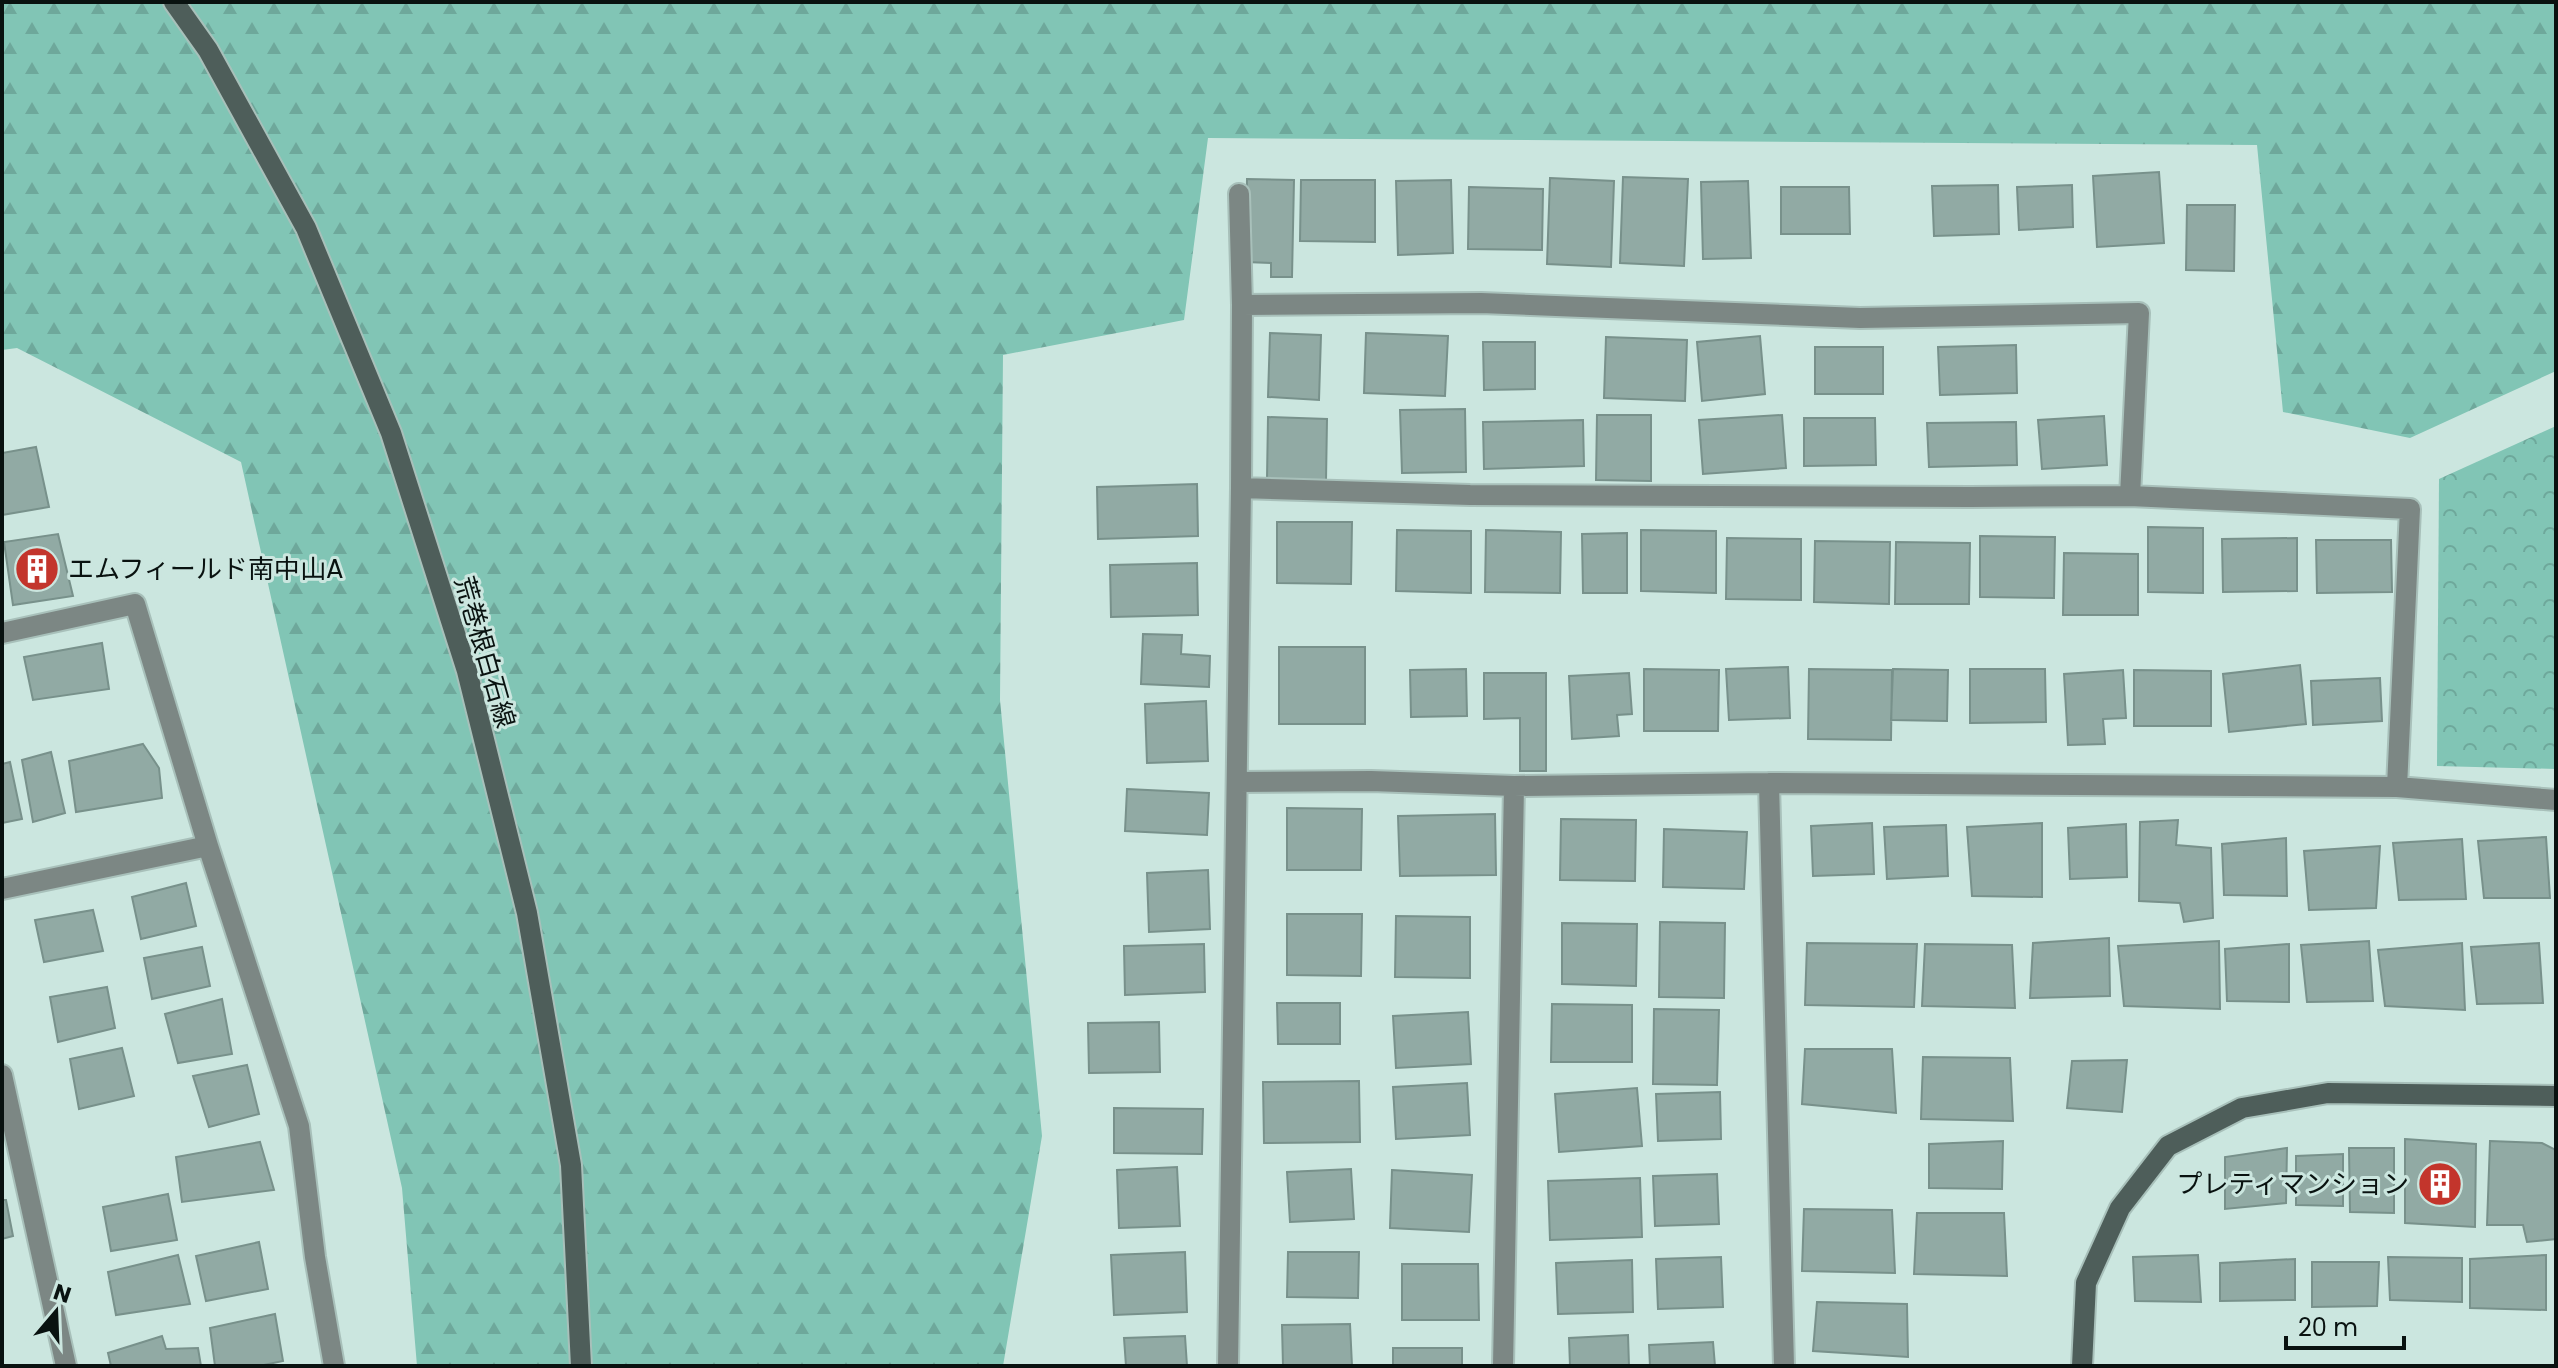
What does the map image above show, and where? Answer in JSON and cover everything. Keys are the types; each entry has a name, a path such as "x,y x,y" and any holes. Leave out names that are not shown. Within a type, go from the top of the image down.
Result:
{"street":[{"name":"荒巻根白石線","path":"174,2 208,50 306,228 391,433 467,671 527,913 571,1165 581,1366"},
{"path":"1228,1366 1241,488 1239,194"},
{"path":"1242,305 1481,303 1860,318 2139,313 2130,496"},
{"path":"1241,488 1485,495 2130,496 2410,509 2397,787"},
{"path":"2,633 135,604 208,846 299,1126 315,1257 334,1366"},
{"path":"1237,782 1371,781 1514,786 1769,783 2397,787 2556,800"},
{"path":"1769,783 1784,1366"},
{"path":"1503,1366 1514,786"},
{"path":"2,889 208,846"},
{"path":"2,1075 66,1366"},
{"path":"2082,1366 2086,1283 2120,1208 2168,1146 2242,1108 2328,1093 2556,1096"}],"green space":[{"path":"2,2 2556,2 2556,371 2410,438 2283,412 2257,145 1208,138 1184,320 1003,355 1000,700 1042,1136 1003,1366 417,1366 402,1188 241,462 17,348 2,350"},
{"path":"2556,426 2556,769 2437,766 2439,479"}],"building":[{"path":"2159,172 2164,243 2097,247 2093,176"},
{"path":"1623,177 1688,179 1684,266 1620,263"},
{"path":"1550,178 1614,181 1611,267 1547,264"},
{"path":"1247,179 1294,180 1292,277 1271,277 1271,263 1246,262"},
{"path":"1301,180 1375,180 1375,242 1300,241"},
{"path":"1451,180 1453,253 1398,255 1396,181"},
{"path":"1748,181 1751,258 1703,259 1701,182"},
{"path":"1998,185 1999,234 1934,236 1932,186"},
{"path":"2072,185 2073,227 2019,230 2017,187"},
{"path":"1469,187 1543,189 1542,250 1468,249"},
{"path":"1781,187 1849,187 1850,234 1781,234"},
{"path":"2187,205 2235,205 2234,271 2186,270"},
{"path":"1270,333 1321,335 1319,400 1268,397"},
{"path":"1366,333 1448,336 1445,396 1364,393"},
{"path":"1760,336 1765,394 1702,401 1697,342"},
{"path":"1606,337 1687,340 1685,401 1604,398"},
{"path":"1483,342 1535,342 1535,389 1484,390"},
{"path":"2016,345 2017,393 1940,395 1938,347"},
{"path":"1815,347 1883,347 1883,394 1815,394"},
{"path":"1465,409 1466,472 1402,473 1400,410"},
{"path":"1597,415 1651,415 1651,481 1596,480"},
{"path":"1782,415 1786,468 1703,474 1699,420"},
{"path":"2104,416 2107,465 2042,469 2038,420"},
{"path":"1268,417 1327,419 1326,481 1267,479"},
{"path":"1804,418 1875,418 1876,465 1804,466"},
{"path":"1583,420 1584,466 1484,469 1483,422"},
{"path":"2016,422 2017,465 1929,467 1927,423"},
{"path":"36,447 49,507 2,515 2,453"},
{"path":"1197,484 1198,536 1098,539 1097,487"},
{"path":"1277,522 1352,522 1351,584 1277,583"},
{"path":"2148,527 2203,528 2203,593 2148,592"},
{"path":"1397,530 1471,531 1471,593 1396,591"},
{"path":"1486,530 1561,532 1560,593 1485,592"},
{"path":"1641,530 1716,531 1716,593 1641,591"},
{"path":"1627,533 1627,593 1583,593 1582,534"},
{"name":"エムフィールド南中山A","path":"58,534 73,596 13,605 4,542"},
{"path":"1980,536 2055,537 2054,598 1980,597"},
{"path":"1727,538 1801,539 1801,600 1726,599"},
{"path":"2297,538 2297,591 2223,592 2222,539"},
{"path":"2316,540 2391,540 2392,592 2317,593"},
{"path":"1815,541 1890,542 1889,604 1814,602"},
{"path":"1896,542 1970,543 1969,604 1895,604"},
{"path":"2064,553 2138,554 2138,615 2063,615"},
{"path":"1197,563 1198,615 1111,617 1110,565"},
{"path":"1143,634 1182,635 1181,654 1210,656 1209,687 1141,684"},
{"path":"102,643 109,689 33,700 24,657"},
{"path":"1279,647 1365,647 1365,724 1279,724"},
{"path":"2300,665 2306,724 2229,732 2223,674"},
{"path":"1788,667 1790,718 1729,720 1726,669"},
{"path":"1466,669 1467,716 1411,717 1410,670"},
{"path":"1644,669 1719,670 1718,731 1644,731"},
{"path":"1809,669 1892,670 1891,740 1808,739"},
{"path":"1893,669 1948,670 1947,721 1891,720"},
{"path":"1970,669 2045,669 2046,722 1970,723"},
{"path":"2123,670 2126,718 2103,719 2105,744 2068,745 2064,674"},
{"path":"2134,670 2211,671 2211,726 2134,726"},
{"path":"1484,673 1546,673 1546,771 1520,771 1520,718 1484,719"},
{"path":"1629,673 1632,714 1617,715 1619,736 1572,739 1569,676"},
{"path":"2380,678 2382,721 2313,725 2311,681"},
{"path":"1206,701 1208,761 1147,763 1145,704"},
{"path":"143,744 159,768 162,798 76,812 69,761"},
{"path":"51,752 65,813 33,822 22,760"},
{"path":"10,762 22,819 2,823 2,764"},
{"path":"1127,789 1209,793 1207,835 1125,831"},
{"path":"1287,808 1362,809 1361,870 1287,870"},
{"path":"1495,814 1496,875 1400,876 1398,816"},
{"path":"1561,819 1636,820 1635,881 1560,880"},
{"path":"2178,820 2176,845 2211,848 2213,918 2184,922 2180,903 2139,901 2140,822"},
{"path":"1872,823 1874,874 1813,876 1811,826"},
{"path":"2042,823 2042,897 1972,896 1967,827"},
{"path":"2126,824 2127,877 2070,879 2068,828"},
{"path":"1946,825 1948,876 1887,879 1884,827"},
{"path":"1664,829 1747,832 1744,889 1663,887"},
{"path":"2546,837 2550,898 2484,898 2478,841"},
{"path":"2286,838 2287,896 2224,895 2222,844"},
{"path":"2462,839 2466,899 2399,900 2393,843"},
{"path":"2380,846 2376,908 2309,910 2304,851"},
{"path":"1208,870 1210,929 1149,932 1147,873"},
{"path":"186,883 196,926 141,939 132,897"},
{"path":"93,910 103,951 44,962 35,920"},
{"path":"1287,914 1362,914 1361,976 1287,975"},
{"path":"1396,916 1470,917 1470,978 1395,977"},
{"path":"1660,922 1725,923 1724,998 1659,997"},
{"path":"1562,923 1637,924 1636,986 1562,984"},
{"path":"2109,938 2110,996 2030,998 2033,943"},
{"path":"2219,941 2220,1009 2124,1006 2118,946"},
{"path":"2369,941 2373,1001 2307,1002 2301,945"},
{"path":"1807,943 1917,944 1914,1007 1805,1005"},
{"path":"2462,943 2465,1010 2385,1006 2378,950"},
{"path":"2539,943 2543,1003 2477,1004 2471,947"},
{"path":"1204,944 1205,992 1125,995 1124,946"},
{"path":"1925,944 2012,945 2015,1008 1922,1006"},
{"path":"2289,944 2289,1002 2227,1001 2225,949"},
{"path":"202,947 210,986 152,999 144,958"},
{"path":"107,987 115,1028 58,1042 50,997"},
{"path":"222,999 232,1054 178,1063 165,1014"},
{"path":"1277,1003 1340,1003 1340,1044 1278,1044"},
{"path":"1552,1004 1632,1005 1632,1062 1551,1062"},
{"path":"1654,1009 1719,1010 1717,1085 1653,1084"},
{"path":"1468,1012 1471,1064 1396,1068 1393,1016"},
{"path":"1159,1022 1160,1072 1089,1073 1088,1023"},
{"path":"122,1048 134,1096 79,1109 70,1059"},
{"path":"1805,1049 1892,1049 1896,1113 1802,1104"},
{"path":"1923,1057 2010,1058 2013,1121 1921,1119"},
{"path":"2127,1060 2122,1112 2067,1108 2072,1061"},
{"path":"247,1065 259,1114 209,1127 193,1076"},
{"path":"1359,1081 1360,1142 1264,1143 1263,1082"},
{"path":"1467,1083 1470,1135 1396,1139 1393,1087"},
{"path":"1637,1088 1642,1146 1559,1152 1555,1094"},
{"path":"1720,1092 1721,1139 1658,1141 1656,1094"},
{"path":"1114,1108 1203,1109 1202,1154 1114,1153"},
{"name":"プレティマンション","path":"2405,1139 2476,1144 2475,1227 2405,1223"},
{"path":"2003,1141 2002,1189 1929,1188 1929,1144"},
{"path":"2490,1141 2542,1143 2556,1150 2556,1239 2527,1242 2523,1225 2487,1225"},
{"path":"260,1142 274,1190 182,1202 176,1157"},
{"path":"2287,1148 2286,1203 2225,1209 2225,1157"},
{"path":"2349,1148 2394,1148 2394,1213 2350,1212"},
{"path":"2343,1154 2343,1206 2296,1205 2296,1156"},
{"path":"1177,1167 1180,1226 1119,1228 1117,1170"},
{"path":"1351,1169 1354,1219 1290,1222 1287,1172"},
{"path":"1392,1170 1472,1175 1469,1232 1390,1228"},
{"path":"1717,1174 1719,1224 1655,1226 1653,1176"},
{"path":"1640,1178 1642,1237 1550,1240 1548,1181"},
{"path":"168,1194 177,1240 111,1251 103,1207"},
{"path":"2,1200 6,1200 13,1236 2,1239"},
{"path":"1804,1209 1892,1210 1895,1273 1802,1271"},
{"path":"1917,1213 2004,1213 2007,1276 1914,1274"},
{"path":"259,1242 268,1289 206,1301 196,1256"},
{"path":"1185,1252 1187,1312 1114,1315 1111,1255"},
{"path":"1288,1252 1359,1252 1358,1298 1287,1297"},
{"path":"178,1255 190,1304 116,1315 108,1272"},
{"path":"2198,1255 2201,1302 2135,1301 2133,1257"},
{"path":"2546,1255 2546,1310 2470,1308 2470,1259"},
{"path":"1721,1257 1723,1307 1658,1309 1656,1259"},
{"path":"2388,1257 2462,1258 2462,1302 2390,1300"},
{"path":"2295,1259 2295,1300 2220,1301 2220,1263"},
{"path":"1632,1260 1633,1312 1558,1314 1556,1263"},
{"path":"2312,1262 2379,1262 2377,1306 2312,1307"},
{"path":"1402,1264 1478,1264 1479,1320 1402,1320"},
{"path":"1817,1302 1907,1304 1908,1357 1813,1351"},
{"path":"275,1314 283,1361 259,1366 215,1366 210,1328"},
{"path":"1350,1324 1352,1366 1283,1366 1282,1325"},
{"path":"1628,1335 1629,1366 1570,1366 1569,1338"},
{"path":"162,1336 166,1349 198,1348 201,1366 111,1366 108,1353"},
{"path":"1185,1336 1187,1366 1126,1366 1124,1338"},
{"path":"1713,1342 1715,1366 1650,1366 1649,1345"},
{"path":"1393,1348 1462,1348 1462,1366 1393,1366"}],"place":[{"name":"エムフィールド南中山A","path":"37,569"},
{"name":"プレティマンション","path":"2440,1184"}]}
